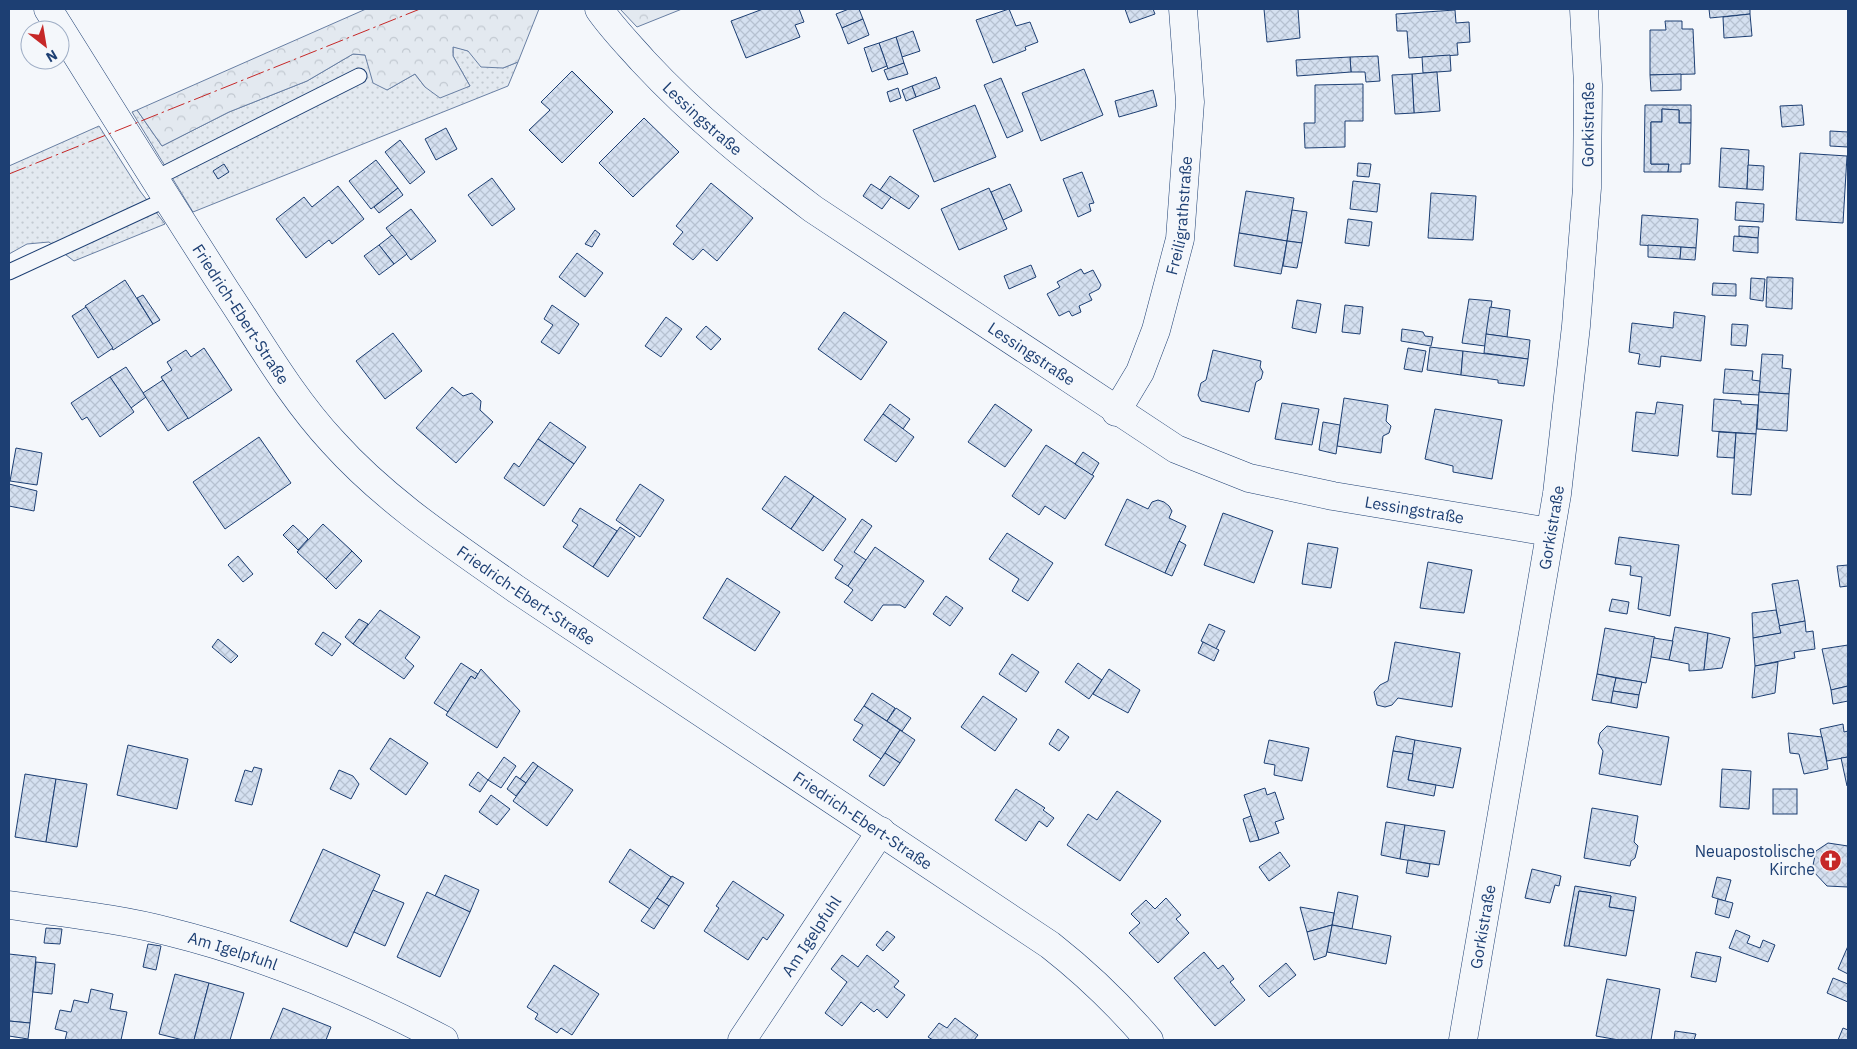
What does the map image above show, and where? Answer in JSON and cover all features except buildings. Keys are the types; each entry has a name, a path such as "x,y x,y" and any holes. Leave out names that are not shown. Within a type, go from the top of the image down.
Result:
{"street":[{"name":"Friedrich-Ebert-Straße","path":"48,9 161,189 302,405 333,442 368,478 440,536 516,589 1050,945 1086,974 1124,1011 1149,1040"},
{"name":"Lessingstraße","path":"599,9 610,24 668,88 714,132 758,168 812,209 1116,412 1176,449 1249,478 1332,496 1550,532"},
{"name":"Freiligrathstraße","path":"1116,412 1140,372 1156,330 1180,239 1190,102 1183,9"},
{"name":"Gorkistraße","path":"1463,1040 1550,532 1576,326 1587,188 1588,85 1584,9"},
{"name":"Am Igelpfuhl","path":"742,1040 881,831"},
{"name":"Am Igelpfuhl","path":"9,905 99,917 170,932 317,979 372,1003 444,1040"}],"lane":[{"path":"9,272 161,189 359,76"}],"green space":[{"path":"366,9 539,9 518,62 503,68 481,67 468,51 453,47 453,56 470,86 440,98 425,87 415,74 387,90 373,83 365,55 353,54 307,81 229,112 162,146 137,110"},
{"path":"620,9 682,9 637,27"},
{"path":"453,46 503,68 518,62 508,86 193,212 132,112 137,110 162,146 229,112 307,81 353,54 365,55 387,90 415,74 425,87 470,86 453,56"},
{"path":"99,126 140,191 165,224 74,261 49,242 27,244 9,254 9,166"}],"power":[{"path":"9,174 420,9"}],"place":[{"name":"Neuapostolische Kirche","path":"1831,860"}]}
